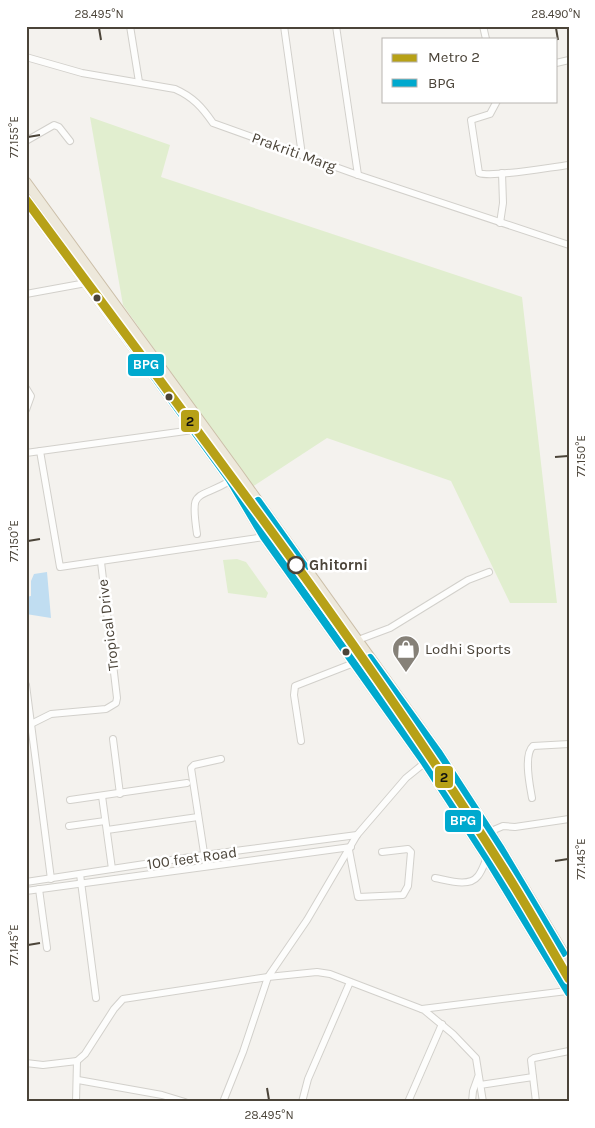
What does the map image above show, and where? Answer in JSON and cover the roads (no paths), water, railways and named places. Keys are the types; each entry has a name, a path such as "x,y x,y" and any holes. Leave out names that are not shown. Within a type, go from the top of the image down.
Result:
{"highway":[{"path":"26,182 438,752 569,962"},
{"path":"26,200 230,481 264,537 425,763 487,858 568,992"}],"street":[{"path":"130,26 139,82"},
{"path":"284,26 302,155"},
{"path":"336,26 358,175"},
{"name":"Prakriti Marg","path":"26,56 82,73 175,89 189,95 203,108 213,123 358,175 569,245"},
{"path":"496,102 490,114 471,120 478,172 483,175 569,165"},
{"path":"26,141 54,125 59,127 70,141"},
{"path":"500,223 503,204 502,173"},
{"path":"26,294 86,283"},
{"path":"26,388 31,396 26,410"},
{"path":"26,453 193,430"},
{"path":"40,450 59,567 100,562"},
{"path":"197,534 193,509 194,502 201,494 230,481"},
{"name":"Tropical Drive","path":"31,724 51,714 106,709 116,703 117,698 100,562 264,537"},
{"path":"358,640 390,628 468,580 489,572"},
{"path":"300,741 294,695 295,686 354,663"},
{"path":"26,685 51,879"},
{"path":"114,739 120,794"},
{"path":"532,798 528,758 530,748 533,746 569,744"},
{"path":"223,1102 270,975 307,920 357,835 406,778 438,752"},
{"path":"206,866 191,767 221,759"},
{"path":"70,800 187,783"},
{"path":"102,796 112,869"},
{"path":"107,830 198,816"},
{"path":"489,832 503,826 515,827 569,819"},
{"path":"69,826 106,822"},
{"name":"100 feet Road","path":"26,882 204,855 357,835"},
{"path":"350,848 358,897 403,895 408,886 411,852 408,849 382,852"},
{"name":"100 feet Road","path":"26,891 350,848"},
{"path":"435,878 469,882 478,876 487,858"},
{"path":"134,866 136,876"},
{"path":"80,874 96,998"},
{"path":"39,890 47,948"},
{"path":"76,1102 80,1059 121,1000 270,975 317,972 330,974 421,1009 442,1024 476,1056 483,1102"},
{"path":"302,1102 308,1079 350,982"},
{"path":"421,1009 568,992"},
{"path":"408,1102 442,1024"},
{"path":"536,1102 532,1058 569,1051"},
{"path":"26,1063 43,1065 80,1059"},
{"path":"472,1102 473,1091 478,1077"},
{"path":"480,1085 533,1077"},
{"path":"78,1080 162,1095 185,1102"}],"water":[{"path":"47,572 51,618 26,614 26,597 31,596 31,581 34,574"}],"metro line":[{"name":"2","path":"26,200 271,530 390,697 503,868 569,979"}],"place":[{"name":"Ghitorni","path":"296,565"},
{"name":"Lodhi Sports","path":"406,673"}]}
